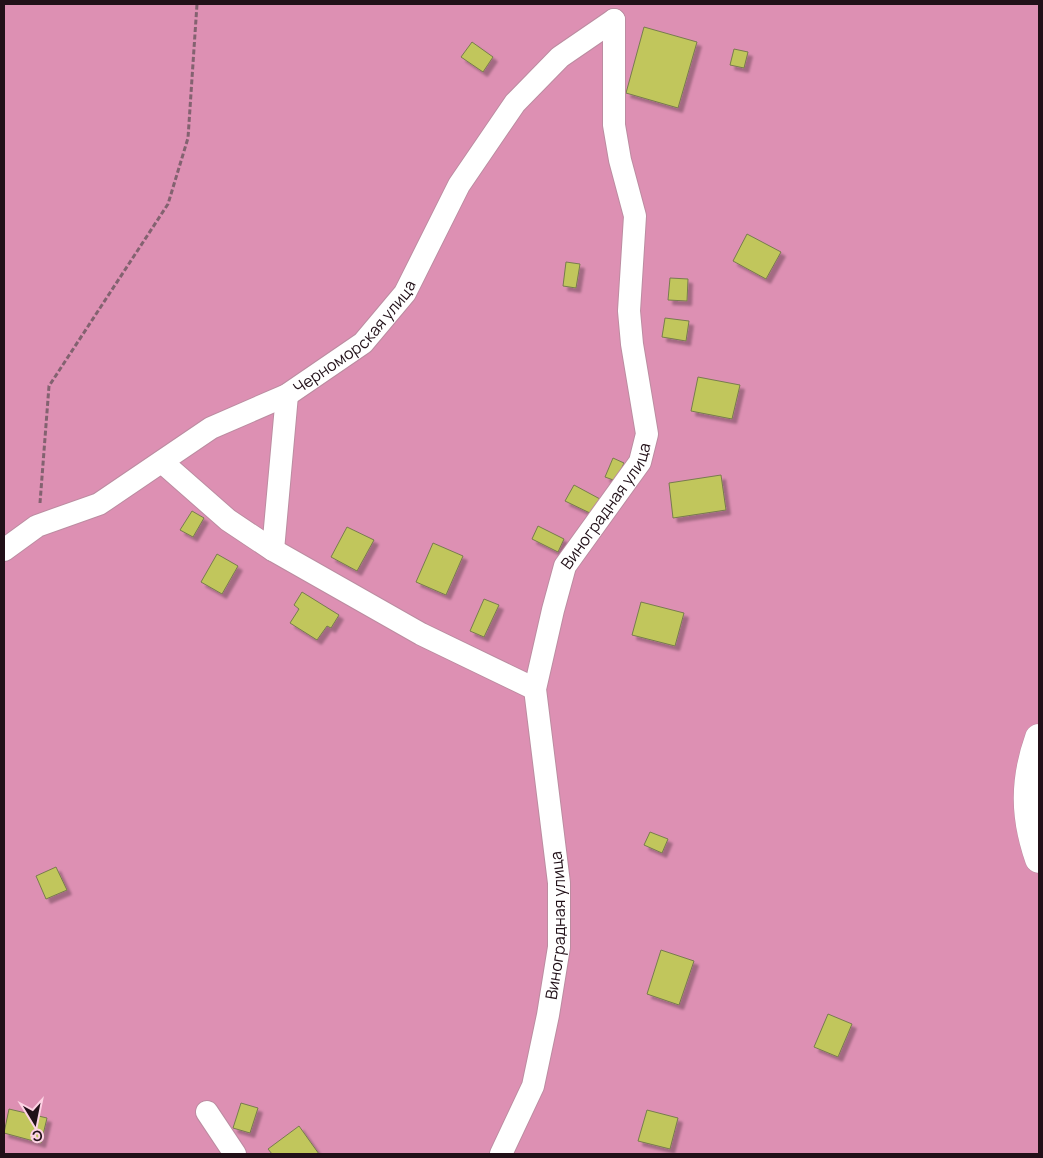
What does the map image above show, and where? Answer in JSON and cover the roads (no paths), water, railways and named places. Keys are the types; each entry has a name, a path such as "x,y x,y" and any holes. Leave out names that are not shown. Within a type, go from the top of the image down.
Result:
{"street":[{"name":"Черноморская улица","path":"4,550 37,526 99,504 211,428 287,395 363,343 405,293 459,185 515,103 560,57 614,20"},
{"name":"Виноградная улица","path":"501,1154 532,1086 548,1014 559,947 559,883 535,690 565,566 640,462 647,434 632,344 629,311 635,216 620,160 614,125 614,20"},
{"path":"273,550 287,395"},
{"path":"162,462 228,520 273,550 421,634 535,690"},
{"path":"1039,738 1030,765 1027,805 1039,859"},
{"path":"207,1112 235,1154"}]}
